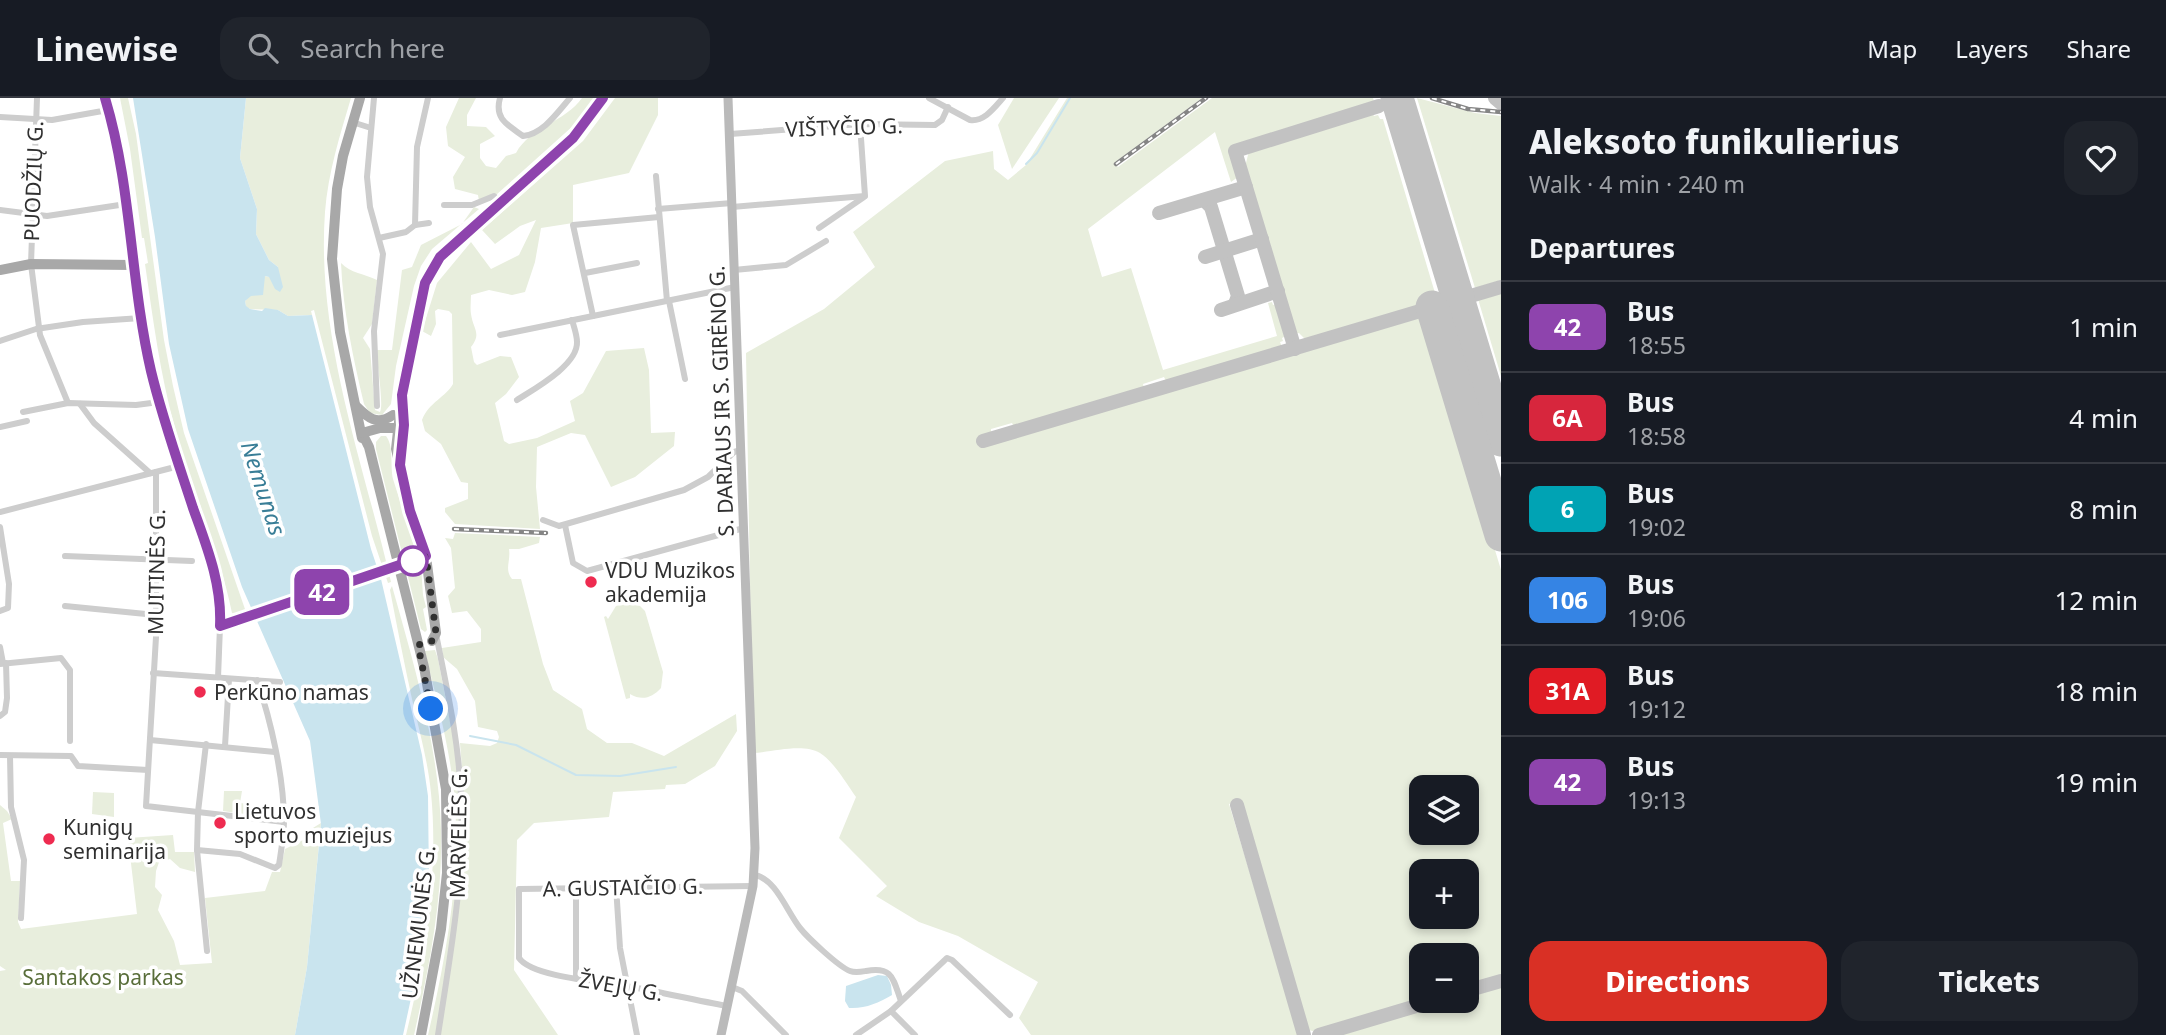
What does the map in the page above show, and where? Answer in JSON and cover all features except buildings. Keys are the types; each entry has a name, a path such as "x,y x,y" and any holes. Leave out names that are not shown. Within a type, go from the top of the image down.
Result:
{"main road":[{"path":"105,98 116,141 141,318 159,402 217,581 220,626 421,558"},
{"path":"360,98 337,189 332,259 340,332 355,406 362,433 369,447 415,630 415,645"},
{"path":"434,637 421,558 396,449 402,395 421,296 429,272 448,249 573,138 603,98"},
{"path":"0,270 31,264 134,264"},
{"path":"397,428 402,395"},
{"path":"355,406 373,420 383,421 399,414"},
{"path":"380,428 399,414"},
{"path":"399,414 400,465"},
{"path":"362,433 380,428 397,428"},
{"path":"362,433 362,449 415,645"},
{"path":"415,630 422,638 434,637"},
{"path":"415,645 434,637"},
{"name":"UŽNEMUNĖS G.","path":"415,645 443,767 448,835 442,920 421,1035"}],"street":[{"name":"PUODŽIŲ G.","path":"37,98 31,264 39,329 68,403"},
{"path":"374,98 368,192 383,262 374,331 377,406"},
{"path":"500,98 498,114 523,136 541,129 570,98"},
{"name":"S. DARIAUS IR S. GIRĖNO G.","path":"721,1035 755,875 728,98"},
{"path":"929,98 976,121 984,117 1003,98"},
{"path":"415,225 417,147 429,100"},
{"name":"VIŠTYČIO G.","path":"730,134 860,124 935,125 942,120 948,107"},
{"path":"0,117 36,121 97,114 108,110"},
{"path":"352,122 371,128"},
{"path":"860,124 865,196"},
{"path":"656,176 668,301 685,379"},
{"path":"444,205 478,203 494,196 501,202"},
{"path":"593,316 573,225 732,205 865,196"},
{"path":"819,228 865,196"},
{"path":"0,210 61,215 126,204"},
{"path":"379,238 406,232 415,225 429,223"},
{"path":"734,270 786,265 826,240"},
{"path":"585,273 637,264"},
{"path":"500,335 734,287"},
{"path":"0,341 39,329 83,322 141,318"},
{"path":"517,400 555,375 574,354 577,342 572,320"},
{"path":"23,412 68,403 140,405 159,402"},
{"path":"80,404 94,423 153,473"},
{"path":"0,427 27,421"},
{"path":"543,520 555,526 565,524 684,490 708,477 734,452 741,450"},
{"path":"0,512 179,466"},
{"name":"MUITINĖS G.","path":"153,473 157,561 156,615 146,806 198,812"},
{"path":"565,524 571,559 578,568 587,571 744,528"},
{"path":"0,527 9,591 8,608 0,611"},
{"path":"65,556 192,561"},
{"path":"65,606 156,615"},
{"path":"218,678 220,626"},
{"name":"MARVELĖS G.","path":"434,637 441,657 457,747 462,837 457,912 438,1035"},
{"path":"0,647 7,698 5,712 0,716"},
{"path":"3,663 61,658 69,670 70,741"},
{"path":"153,673 280,682"},
{"path":"225,747 229,679"},
{"path":"197,850 240,854 275,868 279,865 284,822 275,752 257,680"},
{"path":"149,740 275,752"},
{"path":"206,744 198,812 197,850 207,951"},
{"path":"0,755 71,756 78,766 148,770"},
{"path":"10,756 12,807 23,860 21,918"},
{"path":"198,812 284,822"},
{"path":"755,875 767,880 800,929 845,968 858,973 883,969 887,971 893,977 901,1001"},
{"path":"615,886 620,948 637,1035"},
{"name":"A. GUSTAIČIO G.","path":"519,958 519,889 753,886"},
{"path":"576,887 576,978"},
{"name":"ŽVEJŲ G.","path":"519,958 523,964 561,976 727,1006"},
{"path":"856,1035 891,1011 945,959 952,960 1010,1015"},
{"path":"732,987 742,991 786,1035"},
{"path":"891,1011 915,1035"}],"green space":[{"path":"120,98 128,98 136,134 164,340 173,386 184,433 246,612 236,615 232,613 165,387 145,264 148,263"},
{"path":"246,98 351,98 329,183 324,259 328,306 344,399 391,582 388,583 372,536 314,310 311,311 312,315 288,316 278,310 246,307 245,301 265,276 269,277 278,267 269,260 256,234 257,209 240,158"},
{"path":"459,98 476,98 467,115 467,126 486,127 495,136 480,144 480,158 486,166 496,168 506,156 516,153 530,137 566,113 582,98 594,98 574,125 496,195 479,201 478,195 455,189 453,177 465,157 448,146 446,127"},
{"path":"615,98 658,98 658,115 629,173 573,185 573,223 541,228 535,262 525,292 512,295 489,290 471,295 471,314 476,338 471,347 477,365 500,356 511,357 519,377 495,403 504,441 509,444 537,438 575,421 570,401 583,393 606,351 644,348 649,370 651,433 675,432 674,446 635,477 611,487 585,435 571,433 537,447 536,487 540,529 455,524 445,512 445,508 468,499 468,483 461,482 441,444 425,431 422,420 453,384 452,314 438,309 435,311 436,324 431,336 422,331 437,283 471,242 491,269 519,255 536,220 520,226 495,244 482,230 583,141"},
{"path":"1014,98 1059,98 1012,169 998,125"},
{"path":"1067,98 1202,98 1114,163 1118,167 1212,98 1373,98 1371,106 1229,148 1238,177 1231,182 1215,132 1088,229 1102,277 1131,268 1163,370 1277,336 1268,303 1272,302 1273,305 1276,304 1286,336 1280,342 1282,347 1166,381 1164,377 1143,384 1144,388 1014,427 1012,423 991,429 991,433 981,437 983,445 1424,315 1501,570 1501,977 1479,983 1479,943 1409,943 1409,1005 1317,1032 1308,1030 1241,800 1229,804 1299,1035 1031,1035 1019,1018 1038,982 958,936 919,922 876,896 887,886 839,838 856,797 830,762 820,753 805,749 753,753 746,353 824,309 875,267 853,232 945,161 993,151 994,169 1008,180 1026,165"},
{"path":"1417,98 1475,113 1501,116 1501,280 1475,288"},
{"path":"1373,114 1383,119 1435,293 1432,294 1430,302 1305,339 1299,333 1295,334 1245,167 1249,151"},
{"path":"474,207 479,209 463,223"},
{"path":"460,225 432,249 421,266 396,366 391,404 382,415 370,413 364,404 352,351 341,263 353,271 377,280 372,324 363,338 370,349 375,410 380,412 381,392 376,350 392,350 402,270 412,267 421,245"},
{"path":"1501,292 1501,376 1478,299"},
{"path":"381,436 386,436 390,445 393,479 416,552 413,555 417,565 421,566 426,607 423,609 427,630 425,632 421,629 376,449 376,442"},
{"path":"455,533 540,537 539,543 509,549 508,572 512,579 521,579 543,664 553,690 582,709 587,729 607,743 632,743 664,756 736,714 737,731 715,766 685,784 666,785 665,789 613,792 609,817 534,823 517,840 514,970 558,1035 428,1035 451,915 456,822 449,756 425,651 435,650 438,659 464,793 460,743 490,746 497,743 499,737 497,731 478,727 475,701 457,669 443,657 442,648 481,642 481,629 467,611 452,613 448,596 455,588 451,548 445,538 453,539"},
{"path":"392,586 417,676 430,737 436,768 441,830 437,908 430,959 414,1035 406,1035 429,915 433,823 428,769 398,631 390,590"},
{"path":"627,602 640,606 645,611 663,672 661,688 647,697 630,694 630,698 626,699 604,617 608,619 616,606"},
{"path":"224,791 242,791 240,803 252,807 250,815 223,811"},
{"path":"93,792 114,793 114,817 92,814"},
{"name":"Santakos parkas","path":"0,805 12,819 3,823 11,881 20,881 18,922 21,929 137,914 128,838 173,835 175,852 194,852 195,872 180,868 170,859 159,862 156,871 155,887 162,895 158,910 174,941 180,965 212,963 205,898 265,891 272,872 280,872 285,849 305,839 308,831 321,823 307,967 295,1035 0,1035 0,971 6,970 0,966"},
{"path":"1501,985 1501,1035 1331,1035 1409,1012 1479,1013 1479,991"}],"water":[{"name":"Nemunas","path":"133,98 246,98 240,158 257,209 256,234 269,260 278,267 283,287 280,292 275,289 269,277 265,276 263,295 251,296 245,301 246,306 262,311 265,308 278,310 288,316 312,315 381,579 422,755 428,796 429,885 415,980 403,1035 295,1035 307,967 321,824 310,741 242,587 188,429 169,344"},
{"path":"878,975 887,976 892,995 871,1005 849,1008 845,1001 846,986"}],"waterway":[{"path":"1026,164 1037,153 1070,98"},
{"path":"470,736 516,745 576,775 620,776 676,767"}],"taxiway":[{"path":"1495,98 1501,103"},
{"path":"1295,349 1235,151 1379,106"},
{"path":"1159,213 1246,187"},
{"path":"1204,200 1211,207 1238,296 1235,304"},
{"path":"1205,257 1262,239"},
{"path":"983,441 1501,287"},
{"path":"1221,310 1278,291"},
{"path":"1237,805 1304,1035"},
{"path":"1479,987 1501,981"},
{"path":"1319,1035 1409,1008"}],"runway":[{"path":"1397,98 1501,440"},
{"path":"1432,307 1501,535"}],"railway":[{"path":"1116,164 1206,98"},
{"path":"1432,98 1468,109 1501,112"},
{"path":"454,529 546,533"}],"bus line":[{"name":"42","path":"105,98 120,162 141,318 151,370 170,440 212,562 221,611 220,626 426,556 410,511 400,465 404,425 402,395 429,272 440,257 573,138 603,98"}],"place":[{"name":"VDU Muzikos akademija","path":"591,582"},
{"name":"Perkūno namas","path":"200,692"},
{"name":"Lietuvos sporto muziejus","path":"220,823"},
{"name":"Kunigų seminarija","path":"49,839"}],"route":[{"path":"413,561 426,556 429,568 429,591 436,633 432,641 418,645 431,709"}]}
